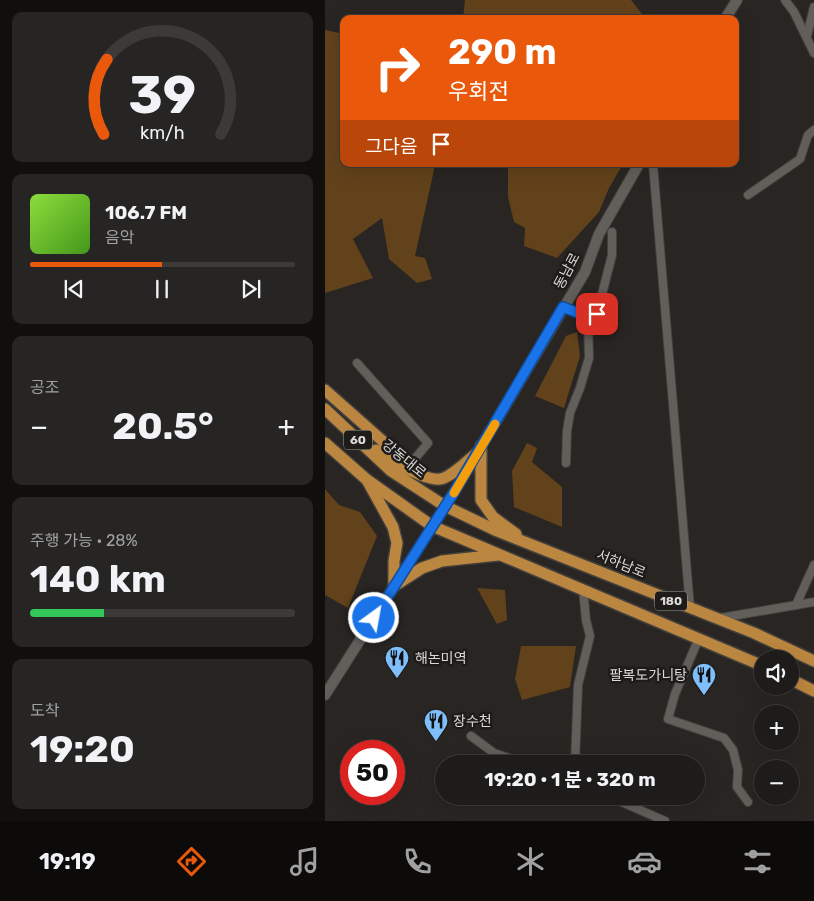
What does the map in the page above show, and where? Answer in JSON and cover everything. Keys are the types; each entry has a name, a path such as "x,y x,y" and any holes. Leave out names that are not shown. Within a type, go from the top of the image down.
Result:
{"main road":[{"path":"728,15 737,0"},
{"name":"동남로","path":"325,695 445,506 585,272 599,234 637,167"},
{"path":"325,390 386,444 407,468"},
{"name":"강동대로","path":"325,409 391,471 445,506"},
{"path":"358,440 407,468 432,479 443,478 480,449"},
{"name":"60","path":"325,443 366,479 432,526"},
{"path":"480,449 482,475 480,487 483,504 493,517 527,543"},
{"path":"366,479 393,527 397,543 394,561 394,586"},
{"name":"서하남로","path":"445,506 527,543 777,643 814,661"},
{"name":"180","path":"432,526 754,662"},
{"path":"394,586 423,568 442,561 499,555"},
{"path":"799,684 814,691"}],"street":[{"path":"785,0 794,12 814,53"},
{"path":"807,36 814,6"},
{"path":"748,195 800,159 808,135 814,130"},
{"path":"653,167 690,608"},
{"path":"563,307 588,317 597,314 612,255 612,232"},
{"path":"566,463 567,431 570,413 589,358 588,317"},
{"path":"357,363 427,442 407,468"},
{"path":"796,605 814,565"},
{"path":"575,755 578,685 590,636 586,620 583,589"},
{"path":"716,619 814,602"},
{"path":"699,638 675,694 669,719 724,738 733,750 738,770 737,786 748,802"},
{"path":"471,736 493,752 501,755"},
{"path":"629,805 665,821"}],"shaded area":[{"path":"465,0 631,0 643,15 463,15"},
{"path":"325,30 340,33 340,167 434,167 434,170 415,256 425,258 432,279 417,283 389,259 382,218 353,239 373,278 325,293"},
{"path":"508,167 621,167 609,188 599,212 557,258 524,246 525,228 514,222 508,197"},
{"path":"577,332 580,356 564,408 535,396 566,336"},
{"path":"527,443 537,448 532,462 562,487 562,527 514,507 512,471"},
{"path":"325,489 339,505 360,512 377,536 348,608 325,595"},
{"path":"477,588 505,590 507,620 497,624"},
{"path":"521,646 576,646 570,687 522,700 515,679"}],"slow traffic":[{"path":"454,493 495,424"}],"place":[{"name":"해논미역","path":"397,679"},
{"name":"팔복도가니탕","path":"704,696"},
{"name":"장수천","path":"436,742"}],"route":[{"path":"374,618 453,494 563,307 588,317 597,314"}]}
